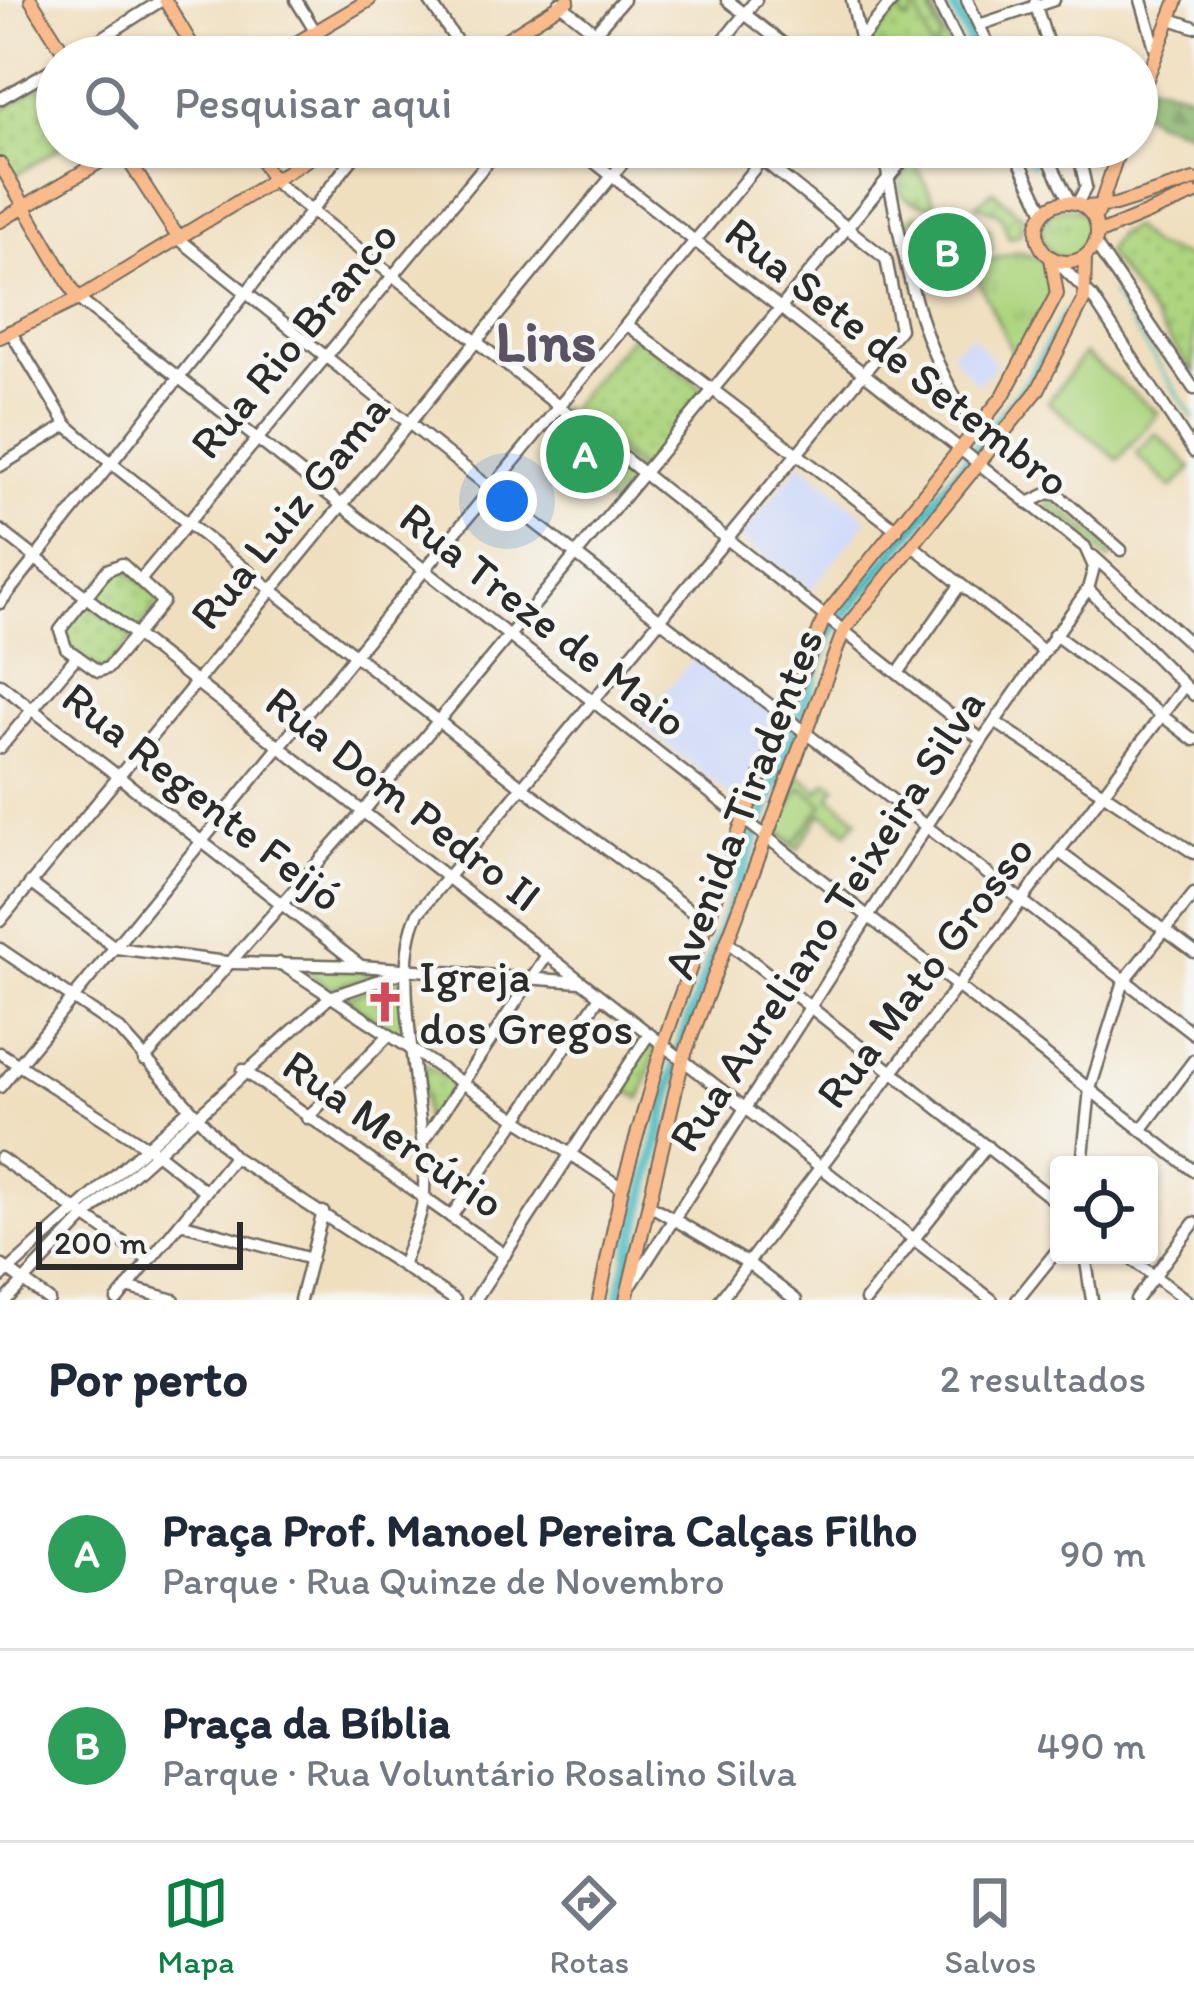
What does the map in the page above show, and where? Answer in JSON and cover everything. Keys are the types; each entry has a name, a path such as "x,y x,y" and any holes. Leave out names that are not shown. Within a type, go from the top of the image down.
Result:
{"main road":[{"path":"31,0 56,36"},
{"path":"163,0 186,36"},
{"path":"307,36 368,0"},
{"path":"1158,53 1178,0"},
{"path":"510,36 562,2"},
{"path":"0,164 78,299"},
{"path":"0,221 89,168"},
{"path":"135,168 179,239"},
{"path":"266,168 274,182"},
{"path":"5,334 78,299 296,168"},
{"path":"1082,205 1106,168"},
{"path":"1086,298 1057,294 1052,258 1037,238 1044,212 1194,180"},
{"path":"1052,258 1070,262 1085,256 1096,235 1194,194"},
{"path":"1082,205 1096,235"},
{"name":"Avenida Tiradentes","path":"599,1300 622,1188 673,1052 745,823 796,723 835,623 913,546 1038,390 1086,298 1085,256"},
{"name":"Avenida Tiradentes","path":"626,1296 648,1204 673,1052 728,941 796,723 835,623 897,530 1003,395 1057,294"}],"street":[{"path":"104,36 163,0"},
{"path":"296,0 318,36"},
{"path":"429,0 452,36"},
{"path":"591,36 622,0"},
{"path":"727,0 773,36"},
{"path":"727,36 756,0"},
{"path":"852,0 860,36"},
{"path":"865,36 893,0"},
{"path":"938,0 955,36"},
{"path":"968,0 984,36"},
{"path":"979,25 1054,0"},
{"path":"1141,0 1151,36"},
{"path":"562,2 599,36"},
{"path":"1035,3 1045,36"},
{"path":"1171,19 1194,26"},
{"path":"0,99 36,78"},
{"path":"0,603 345,168"},
{"name":"Rua Rio Branco","path":"142,578 483,168"},
{"name":"Rua Sete de Setembro","path":"602,168 1093,556 1088,589"},
{"name":"Rua Luiz Gama","path":"0,921 472,340 619,168"},
{"path":"0,1087 755,168"},
{"path":"403,1264 424,1197 416,1053 404,972 409,931 445,878 898,334 889,264 773,168"},
{"path":"886,168 925,336 946,383 976,429"},
{"path":"144,1060 362,813 897,168"},
{"path":"1024,168 1044,212"},
{"path":"1025,171 1028,168"},
{"path":"1056,168 1082,205"},
{"path":"1082,168 1087,187 1082,205"},
{"path":"274,182 982,740"},
{"path":"1096,235 1122,288 1194,389"},
{"path":"179,239 406,423 1194,1034"},
{"path":"1052,258 1086,298 1194,452"},
{"path":"1086,298 1122,288"},
{"name":"Rua Treze de Maio","path":"78,299 1194,1171"},
{"path":"629,326 897,530"},
{"path":"5,334 67,425 112,463 521,786 710,925"},
{"path":"0,466 67,425"},
{"path":"1028,502 1049,493 1058,495 1121,550"},
{"name":"Rua Dom Pedro II","path":"0,530 992,1300"},
{"path":"913,546 1042,650"},
{"path":"1093,556 1194,647"},
{"path":"117,564 142,578 163,602 103,671 60,640 60,630 84,598 117,564"},
{"path":"899,672 960,585"},
{"path":"1088,589 1189,690"},
{"name":"Rua Aureliano Teixeira Silva","path":"626,1296 982,740 1088,589"},
{"path":"1054,634 1194,740"},
{"path":"0,748 77,656"},
{"name":"Rua Regente Feijó","path":"0,684 361,966"},
{"name":"Rua Mato Grosso","path":"720,1300 1161,715 1189,690"},
{"path":"995,722 1194,853"},
{"path":"1059,852 1194,952"},
{"path":"30,883 116,947 234,963 361,966 582,982"},
{"path":"1083,1156 1090,1089 1124,981 1194,894"},
{"path":"728,941 1050,1197"},
{"path":"0,949 120,1030 190,1113 234,1156 455,1300"},
{"path":"422,1143 547,955"},
{"name":"Rua Regente Feijó","path":"280,963 622,1188"},
{"path":"49,1300 3,1271 81,1213 190,1113 330,997 404,972"},
{"path":"452,1217 600,996"},
{"path":"475,1300 649,1034"},
{"path":"307,1118 388,1035"},
{"path":"0,1053 151,1150 205,1191"},
{"path":"1142,1129 1194,1060"},
{"name":"Rua Mercúrio","path":"243,1070 505,1255"},
{"path":"866,1300 987,1146"},
{"path":"117,1300 234,1156"},
{"path":"0,1158 149,1260"},
{"path":"648,1204 748,1263 796,1300"},
{"path":"300,1300 323,1212"},
{"path":"6,1300 81,1213"},
{"path":"180,1223 311,1258"},
{"path":"1136,1300 1194,1223"},
{"path":"1017,1300 1050,1259"},
{"path":"1086,1264 1091,1300"},
{"path":"1138,1264 1186,1300"},
{"path":"128,1288 174,1300"}],"shaded area":[{"path":"972,335 997,365 977,384 950,352"},
{"path":"802,462 868,519 811,590 739,538"},
{"path":"699,652 779,716 744,806 639,723"}],"green space":[{"path":"909,0 928,0 945,36 876,36"},
{"path":"912,0 926,0 940,36 927,36 916,6 910,20 904,20 901,12"},
{"path":"1158,85 1194,95 1194,133 1158,122"},
{"path":"36,89 36,162 11,178 0,159 0,111"},
{"path":"918,168 937,207 901,194 906,171"},
{"path":"993,191 1022,216 1021,233 1009,238 1000,214 976,205"},
{"path":"1067,208 1085,215 1092,233 1085,251 1067,258 1049,251 1042,233 1049,215"},
{"path":"915,215 989,229 991,249 918,290 904,225"},
{"path":"1132,227 1152,246 1194,259 1194,373 1106,253 1117,235"},
{"path":"1019,252 1040,259 1050,283 1045,308 1014,355 971,265"},
{"path":"633,333 707,392 643,471 568,410"},
{"path":"1084,354 1158,413 1118,460 1048,402"},
{"path":"560,408 637,473 610,506 552,460 562,447 541,430"},
{"path":"1156,433 1192,468 1172,488 1136,454"},
{"path":"1051,500 1116,552 1109,560 1046,505"},
{"path":"118,564 162,598 134,637 86,598"},
{"path":"84,600 133,638 103,670 71,651 63,624"},
{"path":"799,775 819,791 827,781 836,786 830,797 858,819 847,832 822,813 797,850 775,832"},
{"path":"801,788 824,804 794,843 776,829"},
{"path":"300,966 383,972 330,989"},
{"path":"400,979 410,1045 344,998"},
{"path":"647,1044 657,1047 641,1099 620,1086"},
{"path":"421,1062 454,1084 425,1128"}],"waterway":[{"path":"950,0 968,36"},
{"path":"1111,294 1194,418"},
{"path":"619,1300 683,1038 829,634 1032,379 1068,314"}],"place":[{"name":"Praça da Bíblia","path":"947,252"},
{"name":"Praça Prof. Manoel Pereira Calças Filho","path":"585,454"},
{"name":"Igreja dos Gregos","path":"385,1002"}],"district":[{"name":"Lins","path":"546,341"}]}
